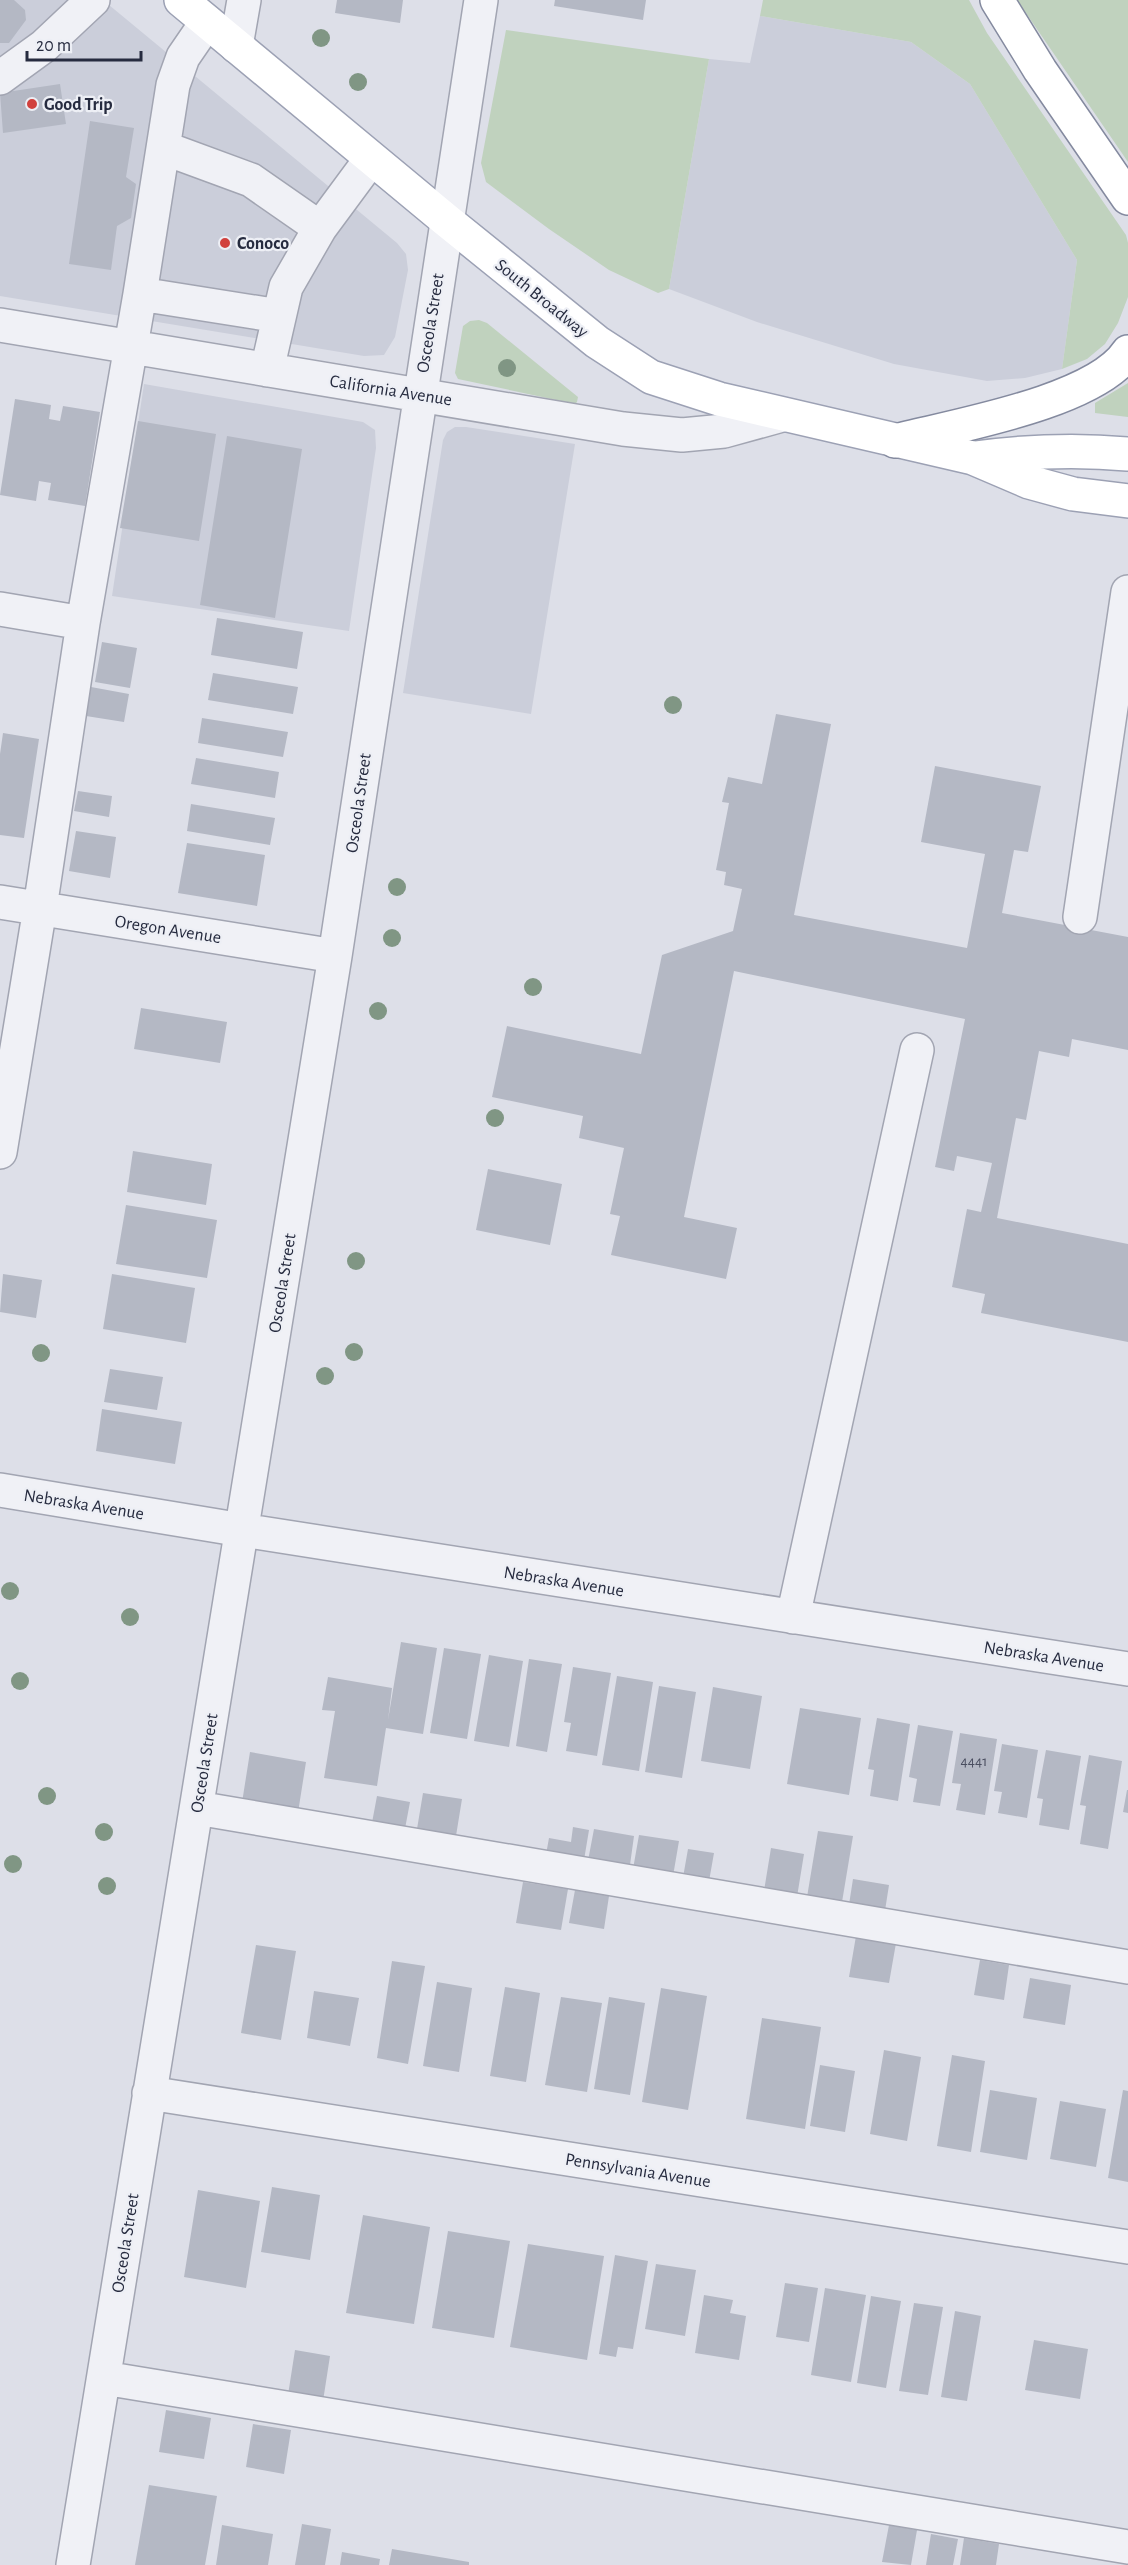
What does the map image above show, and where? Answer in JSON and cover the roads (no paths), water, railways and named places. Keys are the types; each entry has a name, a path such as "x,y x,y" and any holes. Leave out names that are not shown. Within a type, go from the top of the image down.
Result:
{"main road":[{"name":"South Broadway","path":"182,0 371,159 597,342 651,378 782,415 973,458 1029,482 1073,494 1128,501"},
{"path":"997,0 1040,70 1128,198"},
{"path":"895,441 1070,393 1098,380 1120,363 1128,352"},
{"name":"South Broadway","path":"973,458 1034,451 1078,450 1128,454"}],"street":[{"path":"0,78 44,46 93,0"},
{"path":"236,46 244,0"},
{"name":"Osceola Street","path":"73,2565 335,956 419,394 481,0"},
{"path":"0,1152 83,623 140,294 173,86 183,57 207,22"},
{"path":"164,148 251,180 320,228"},
{"path":"267,369 286,287 320,228 371,159"},
{"path":"140,294 279,316"},
{"name":"California Avenue","path":"0,325 623,429 682,435 724,431 782,415"},
{"path":"1080,917 1128,592"},
{"path":"0,609 83,623"},
{"name":"Oregon Avenue","path":"0,902 335,956"},
{"path":"793,1617 917,1050"},
{"name":"Nebraska Avenue","path":"0,1490 1128,1669"},
{"path":"197,1808 1128,1967"},
{"name":"Pennsylvania Avenue","path":"149,2093 1128,2247"},
{"path":"104,2378 1128,2547"}],"place":[{"name":"Good Trip","path":"32,104"},
{"name":"Conoco","path":"225,243"}]}
